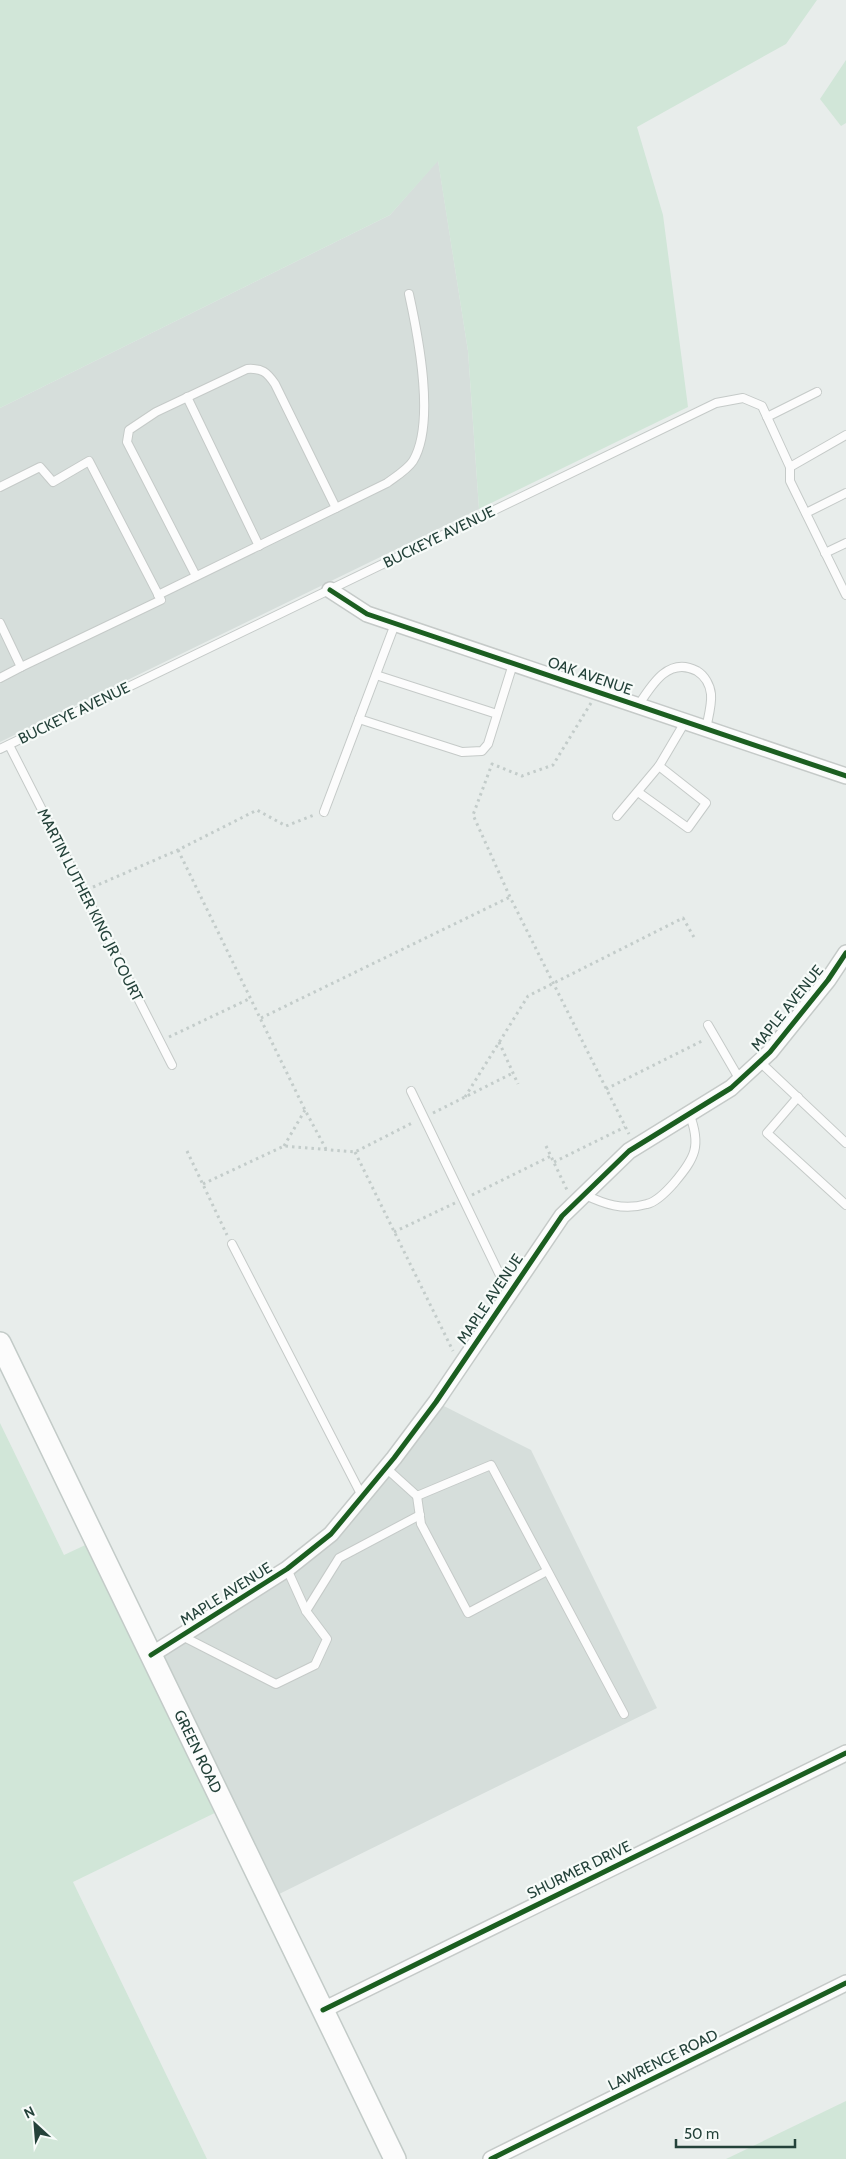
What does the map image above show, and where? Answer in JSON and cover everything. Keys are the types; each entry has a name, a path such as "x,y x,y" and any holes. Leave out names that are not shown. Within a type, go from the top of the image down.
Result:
{"main road":[{"name":"GREEN ROAD","path":"0,1343 395,2159"}],"street":[{"name":"OAK AVENUE","path":"330,590 367,614 846,776"},
{"name":"MAPLE AVENUE","path":"151,1655 288,1569 331,1534 386,1468 460,1366 562,1216 635,1147 731,1088 760,1062 828,980 846,952"},
{"name":"SHURMER DRIVE","path":"323,2010 846,1753"},
{"name":"LAWRENCE ROAD","path":"490,2159 846,1983"}],"lane":[{"path":"158,595 387,483 412,462 418,448 423,422 419,337 409,294"},
{"path":"196,576 128,442 129,430 142,420 188,397 247,369 259,368 267,373 275,384 336,508"},
{"path":"767,417 817,392"},
{"path":"188,397 259,546"},
{"name":"BUCKEYE AVENUE","path":"0,749 716,403 743,398 762,406 790,466 790,481 845,592"},
{"path":"790,466 846,435"},
{"path":"0,487 40,467 53,482 89,462 161,600 0,678"},
{"path":"806,513 846,492"},
{"path":"826,553 846,543"},
{"path":"0,624 21,667"},
{"path":"324,812 395,624"},
{"path":"359,719 462,752 482,751 488,744 513,664"},
{"path":"638,706 648,690 661,676 675,666 688,666 701,674 707,681 711,694 706,729"},
{"path":"376,675 497,714"},
{"path":"617,816 658,766 685,722"},
{"name":"MARTIN LUTHER KING JR COURT","path":"9,745 172,1066"},
{"path":"638,792 688,828 706,803 658,766"},
{"path":"708,1025 740,1080"},
{"path":"760,1062 846,1143"},
{"path":"411,1090 509,1294"},
{"path":"798,1098 767,1133 846,1205"},
{"path":"579,1199 609,1206 628,1207 648,1204 667,1191 691,1164 695,1150 696,1135 689,1114"},
{"path":"232,1244 362,1496"},
{"path":"418,1496 491,1465 624,1714"},
{"path":"386,1468 418,1496 421,1524 468,1613 547,1571"},
{"path":"306,1610 339,1558 420,1515"},
{"path":"182,1636 276,1684 315,1665 328,1639 306,1610 288,1569"}],"path":[{"path":"597,692 553,765 522,776 492,764 473,815 510,897 635,1147"},
{"path":"84,892 178,850 257,810 286,826 324,812"},
{"path":"178,850 304,1110 326,1149"},
{"path":"261,1018 510,897"},
{"path":"464,1097 528,996 683,918 695,939"},
{"path":"160,1042 251,998"},
{"path":"606,1089 714,1035"},
{"path":"499,1042 518,1084"},
{"path":"284,1146 304,1110"},
{"path":"554,1162 625,1127"},
{"path":"203,1184 284,1146 355,1152 460,1366"},
{"path":"546,1146 554,1162 579,1199"},
{"path":"187,1150 232,1244"}],"shaded area":[{"path":"438,160 468,351 479,509 0,742 0,408 390,215"},
{"path":"436,1402 531,1450 657,1708 269,1899 151,1655 331,1534"}],"green space":[{"path":"0,0 817,0 786,44 637,127 663,215 688,407 479,509 468,351 438,161 390,215 0,408"},
{"path":"846,60 846,123 841,126 820,99"},
{"path":"0,1423 64,1555 96,1540 225,1808 73,1882 207,2159 0,2159"},
{"path":"846,2101 846,2159 726,2159"}],"cycle path":[{"path":"330,590 367,614 846,776"},
{"path":"151,1655 287,1569 331,1534 394,1458 436,1402 562,1216 629,1151 731,1088 770,1052 828,980 846,953"},
{"path":"323,2010 846,1753"},
{"path":"491,2159 846,1983"}]}
